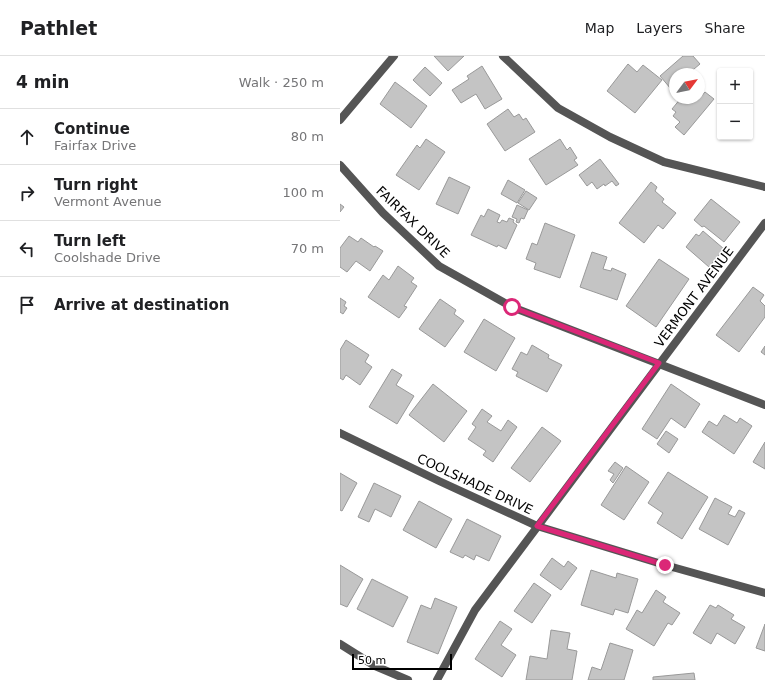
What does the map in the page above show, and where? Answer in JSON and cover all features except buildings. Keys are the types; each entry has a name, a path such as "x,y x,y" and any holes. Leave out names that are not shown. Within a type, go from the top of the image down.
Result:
{"street":[{"path":"340,120 394,56"},
{"path":"503,56 558,108 610,138 664,162 765,187"},
{"name":"FAIRFAX DRIVE","path":"340,165 383,213 439,266 512,307 765,405"},
{"name":"VERMONT AVENUE","path":"437,680 475,610 765,223"},
{"name":"COOLSHADE DRIVE","path":"340,433 537,526 665,565 765,593"},
{"path":"340,644 375,666 408,680"}],"route":[{"path":"512,307 659,363 537,526 665,565"}]}
